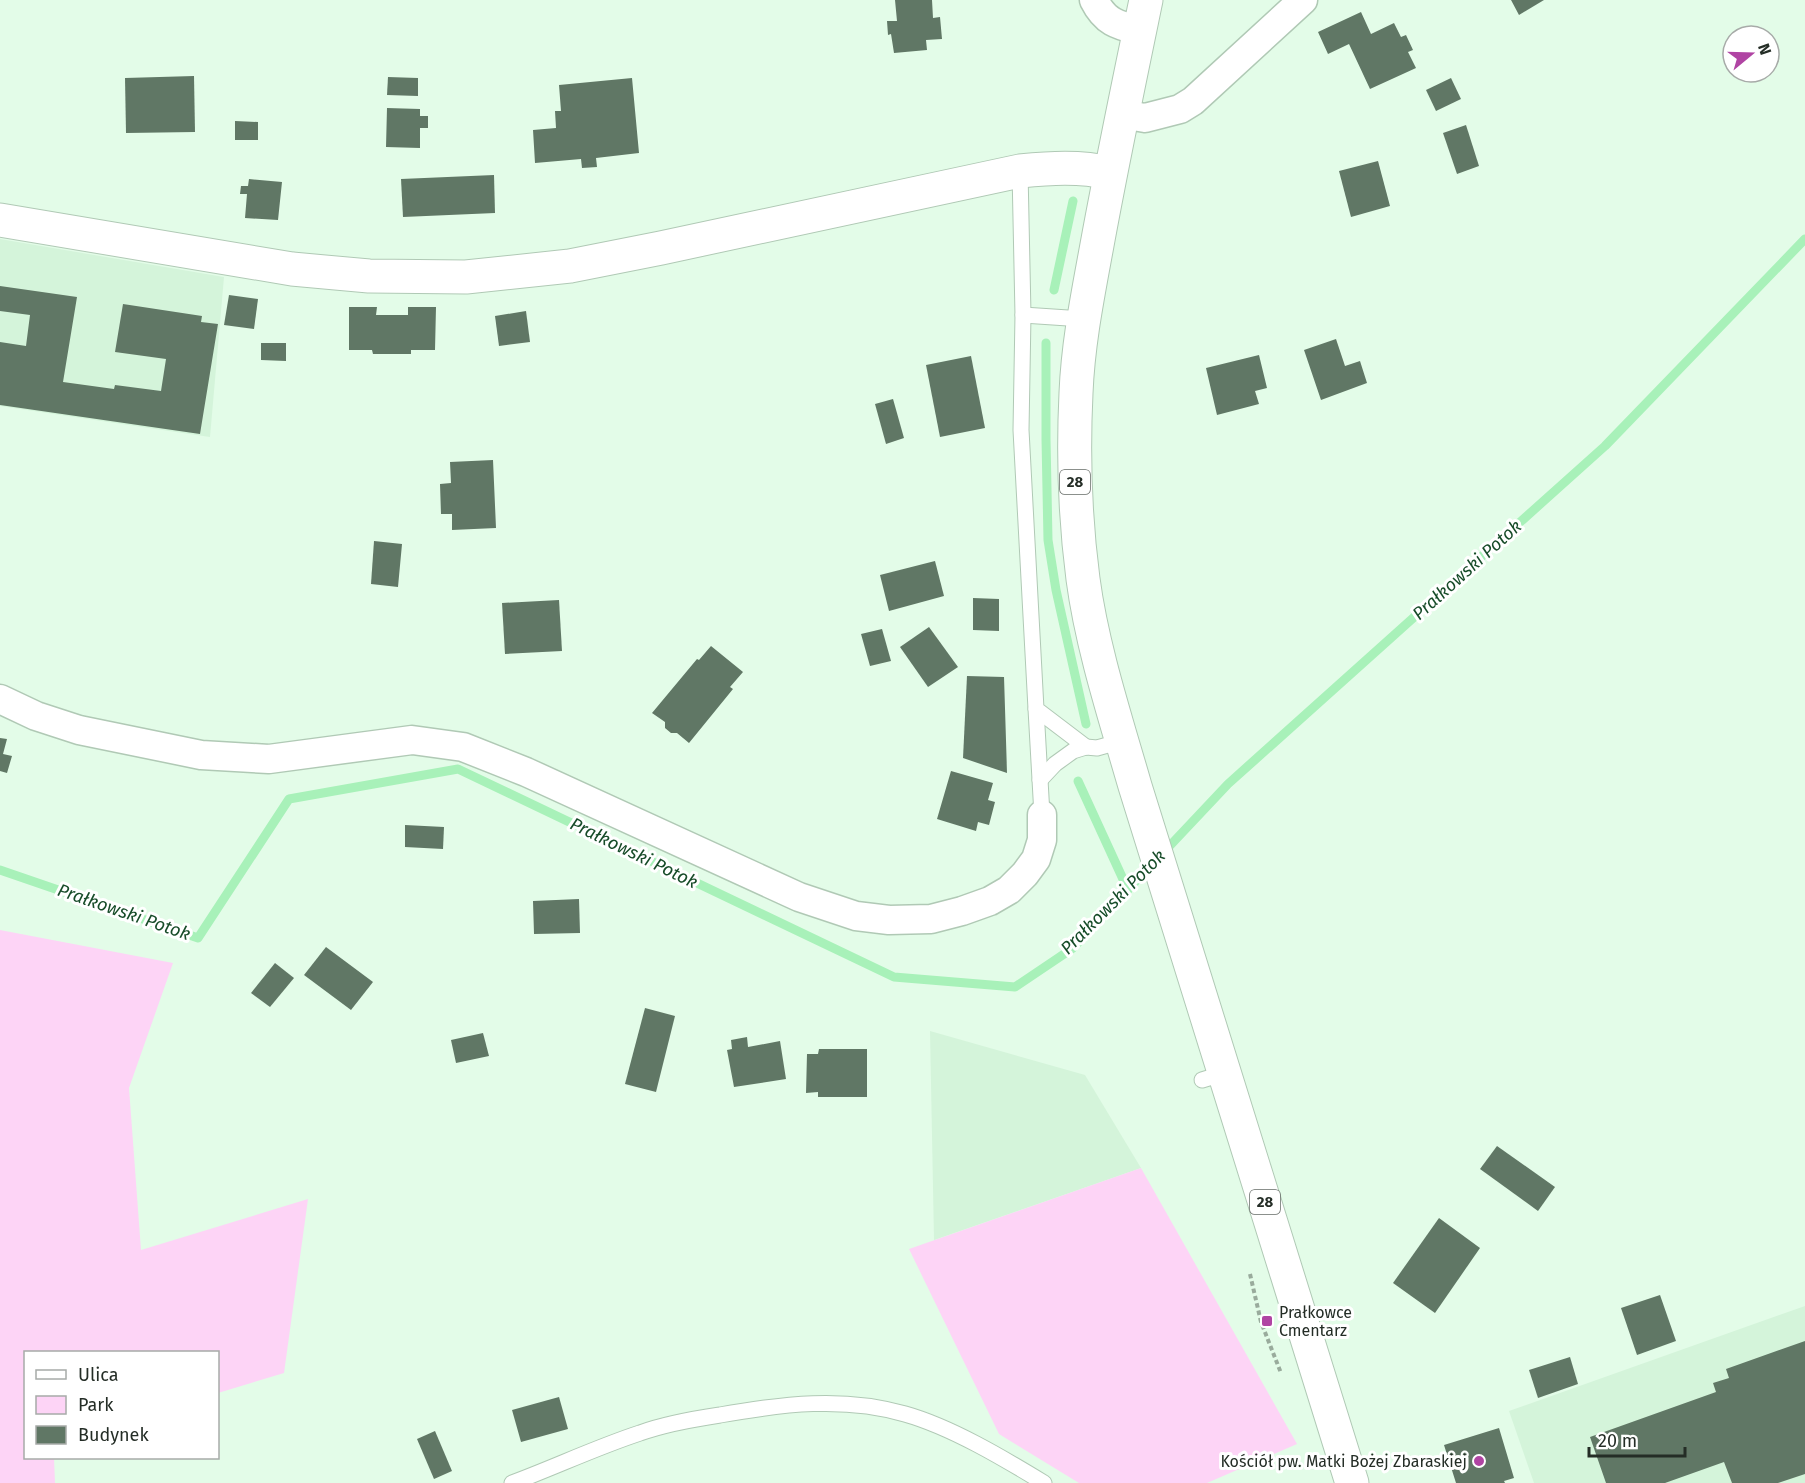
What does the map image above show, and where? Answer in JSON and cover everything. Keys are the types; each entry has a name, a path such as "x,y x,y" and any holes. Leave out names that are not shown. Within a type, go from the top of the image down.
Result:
{"main road":[{"name":"28","path":"1143,15 1121,114 1083,320 1076,392 1075,477 1083,581 1122,741 1179,922 1213,1077 1352,1483"},
{"path":"0,220 292,269 369,276 466,277 570,266 1020,171 1070,168 1093,169 1110,173"}],"street":[{"path":"1094,0 1104,16 1117,25 1143,15"},
{"path":"1121,114 1145,118 1180,109 1193,101 1303,0"},
{"path":"0,699 36,716 79,730 201,755 269,759 412,740 463,747 526,772 799,897 856,916 889,920 931,919 951,914 990,901 1009,890 1036,859 1042,840 1042,815"}],"lane":[{"path":"1020,171 1023,315 1021,430 1042,815"},
{"path":"1023,315 1083,320"},
{"path":"1036,709 1086,747"},
{"path":"1040,780 1062,757 1073,751 1086,747 1097,748 1122,741"},
{"path":"520,1482 624,1438 663,1426 751,1409 814,1403 846,1403 905,1413 928,1421 1044,1483"}],"shaded area":[{"path":"0,239 224,277 210,437 0,406"},
{"path":"930,1031 1085,1075 1141,1168 934,1240"},
{"path":"1805,1306 1805,1483 1534,1483 1509,1411"}],"green space":[{"path":"0,930 173,963 129,1088 141,1250 308,1199 284,1373 219,1393 219,1351 24,1351 24,1459 54,1459 55,1483 0,1483"},
{"path":"1141,1168 1297,1444 1207,1483 1079,1483 999,1434 909,1249"}],"building":[{"path":"895,0 932,0 933,18 940,17 942,39 926,40 927,50 894,53 891,34 888,35 887,21 897,21"},
{"path":"1511,0 1544,0 1519,15"},
{"path":"1361,12 1371,34 1394,23 1401,37 1406,35 1413,50 1408,52 1416,68 1370,89 1349,44 1328,54 1318,32"},
{"path":"194,76 195,132 126,133 125,78"},
{"path":"388,77 418,78 418,96 387,95"},
{"path":"632,78 639,153 596,158 597,167 582,168 581,159 535,163 533,130 556,128 555,111 561,111 559,85"},
{"path":"1451,78 1461,99 1436,111 1426,90"},
{"path":"387,108 420,109 420,116 428,116 428,128 420,128 420,148 386,147"},
{"path":"235,121 258,122 258,140 235,140"},
{"path":"1466,125 1479,166 1457,174 1443,133"},
{"path":"1378,161 1390,206 1351,217 1339,171"},
{"path":"494,175 495,213 403,217 401,179"},
{"path":"249,179 282,182 278,220 245,218 247,194 240,194 241,186 248,186"},
{"path":"0,286 77,297 63,382 114,389 115,385 161,391 166,359 115,352 123,304 202,316 201,322 218,324 200,434 0,405 0,342 26,346 30,315 0,311"},
{"path":"229,295 258,299 254,329 224,325"},
{"path":"349,307 377,307 376,315 408,315 408,307 436,307 435,350 411,350 411,354 373,354 372,350 349,350"},
{"path":"526,311 530,342 499,346 495,316"},
{"path":"1336,339 1345,366 1360,361 1367,383 1321,400 1304,350"},
{"path":"261,343 286,343 286,361 261,360"},
{"path":"1259,355 1267,388 1255,391 1259,404 1217,415 1206,368"},
{"path":"971,356 985,428 940,437 926,365"},
{"path":"893,399 904,438 886,444 875,404"},
{"path":"493,460 496,528 452,530 452,514 441,514 440,484 451,483 450,462"},
{"path":"374,541 402,544 398,587 371,584"},
{"path":"935,561 944,596 889,611 880,575"},
{"path":"973,598 999,599 999,631 973,630"},
{"path":"559,600 562,651 505,654 502,603"},
{"path":"929,627 958,667 928,687 900,647"},
{"path":"882,629 891,661 870,666 861,634"},
{"path":"711,646 743,672 730,687 733,689 689,743 677,733 671,733 665,728 665,722 652,713 697,659 699,660"},
{"path":"967,676 1004,677 1007,773 963,758"},
{"path":"0,738 7,739 3,754 12,756 7,773 0,771"},
{"path":"951,771 993,783 988,800 995,802 989,825 978,822 976,831 937,819"},
{"path":"405,825 444,827 443,849 405,847"},
{"path":"579,899 580,933 534,934 533,901"},
{"path":"326,947 373,982 351,1010 304,975"},
{"path":"275,963 294,978 270,1007 251,993"},
{"path":"645,1008 675,1016 656,1092 625,1084"},
{"path":"483,1033 489,1056 456,1063 451,1040"},
{"path":"747,1037 748,1047 780,1041 786,1079 734,1087 727,1050 732,1049 731,1040"},
{"path":"819,1049 867,1049 867,1097 818,1097 818,1092 806,1093 807,1054 818,1054"},
{"path":"1497,1146 1555,1187 1538,1211 1480,1169"},
{"path":"1439,1218 1480,1248 1435,1313 1393,1283"},
{"path":"1660,1295 1676,1341 1637,1355 1621,1308"},
{"path":"1805,1341 1805,1474 1778,1483 1732,1483 1724,1462 1665,1483 1606,1483 1590,1437 1716,1392 1713,1383 1729,1378 1726,1369"},
{"path":"1570,1357 1578,1384 1538,1398 1529,1370"},
{"path":"559,1397 568,1429 521,1442 512,1410"},
{"name":"Kościół pw. Matki Bożej Zbaraskiej","path":"1499,1428 1514,1478 1504,1481 1505,1483 1456,1483 1444,1445"},
{"path":"435,1431 452,1471 434,1479 417,1439"}],"waterway":[{"path":"1054,290 1073,201"},
{"name":"Prałkowski Potok","path":"1163,853 1228,784 1605,446 1805,239"},
{"path":"1046,343 1048,540 1056,590 1086,724"},
{"name":"Prałkowski Potok","path":"0,870 198,938 289,799 458,769 894,977 1015,987 1073,948 1153,863"},
{"path":"1078,781 1128,890"}],"place":[{"name":"Prałkowce Cmentarz","path":"1267,1321"},
{"name":"Kościół pw. Matki Bożej Zbaraskiej","path":"1479,1461"}]}
